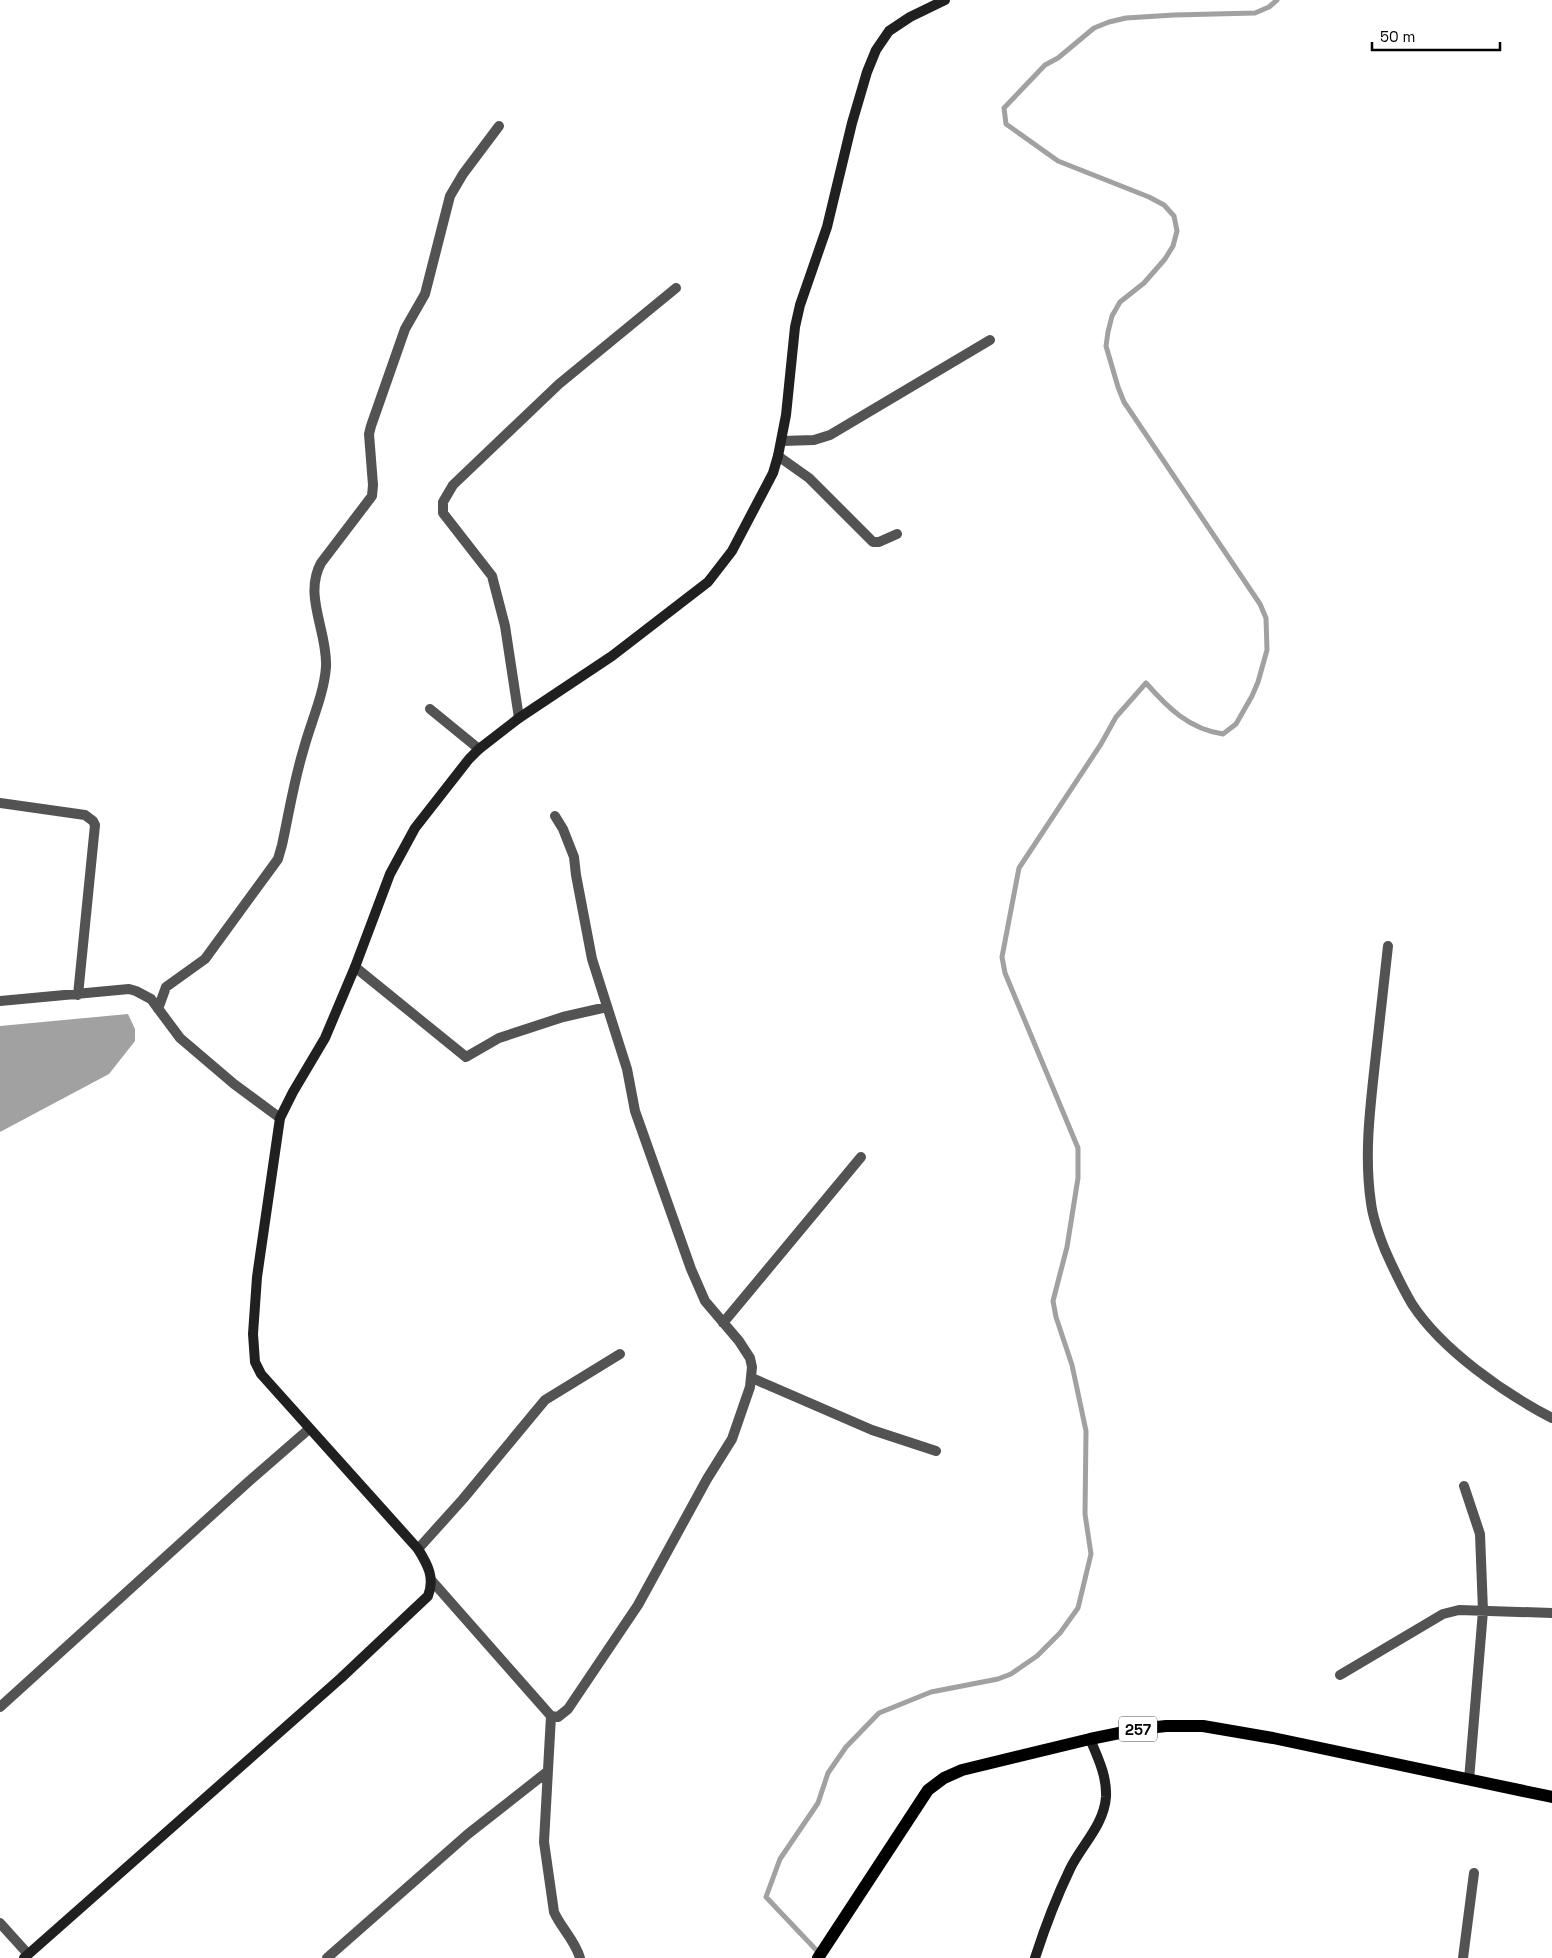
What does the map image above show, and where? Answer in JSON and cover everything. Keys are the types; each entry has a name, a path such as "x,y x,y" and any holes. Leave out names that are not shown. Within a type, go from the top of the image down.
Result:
{"main road":[{"name":"257","path":"818,1958 928,1790 944,1778 962,1770 1090,1739 1148,1728 1203,1726 1273,1738 1552,1797"}],"street":[{"path":"0,1924 26,1956 341,1678 428,1596 432,1581 429,1568 418,1549 261,1374 255,1362 253,1334 257,1277 280,1118 325,1038 355,968 390,874 415,828 478,749 519,718 612,656 708,582 732,551 770,479 778,456 782,441 794,327 827,226 852,123 876,50 889,32 910,17 944,0"},
{"path":"158,1009 166,987 205,960 278,859 303,750 326,669 326,654 314,593 316,573 372,496 374,485 369,434 371,426 405,329 425,294 450,196 463,174 499,126"},
{"path":"519,718 506,626 492,576 443,512 443,502 453,485 559,384 676,288"},
{"path":"782,441 814,440 830,435 990,340"},
{"path":"778,456 804,473 873,542 880,542 897,534"},
{"path":"430,709 478,749"},
{"path":"0,803 84,815 93,821 95,825 78,995"},
{"path":"432,1581 551,1716 558,1717 568,1709 638,1605 707,1479 732,1439 752,1378 750,1358 740,1341 705,1301 691,1269 635,1111 626,1069 592,959 574,857 563,828 555,816"},
{"path":"1388,946 1369,1117 1368,1174 1371,1204 1378,1232 1402,1285 1413,1305 1428,1324 1470,1364 1509,1394 1552,1418"},
{"path":"355,968 466,1057 499,1038 563,1017 607,1007"},
{"path":"0,1001 130,989 136,991 151,999 180,1038 234,1084 280,1118"},
{"path":"723,1323 861,1157"},
{"path":"418,1549 463,1499 544,1400 620,1354"},
{"path":"752,1378 872,1430 936,1451"},
{"path":"0,1708 309,1429"},
{"path":"1464,1486 1480,1534 1483,1611 1469,1780"},
{"path":"1340,1675 1443,1614 1459,1610 1552,1613"},
{"path":"551,1716 544,1842 554,1912 558,1922 571,1937 580,1958"},
{"path":"1035,1958 1047,1921 1071,1867 1098,1822 1106,1800 1106,1786 1102,1768 1090,1739"},
{"path":"327,1958 468,1834 548,1772"},
{"path":"1463,1958 1474,1873"}],"shaded area":[{"path":"128,1014 135,1029 135,1041 109,1074 0,1132 0,1026"}],"waterway":[{"path":"820,1954 766,1897 780,1859 818,1803 828,1773 846,1747 879,1713 931,1692 998,1679 1011,1674 1037,1656 1060,1633 1078,1608 1091,1554 1085,1514 1086,1431 1072,1365 1056,1317 1053,1301 1067,1247 1078,1178 1078,1148 1005,973 1002,957 1019,868 1101,744 1116,717 1146,683 1171,709 1189,722 1223,734 1236,724 1252,696 1267,650 1266,618 1260,604 1124,402 1106,346 1112,316 1120,302 1144,283 1165,259 1173,246 1177,231 1174,216 1164,205 1149,197 1058,161 1006,124 1004,108 1045,65 1058,58 1094,28 1109,22 1126,18 1174,15 1255,13 1269,7 1277,0"}]}
